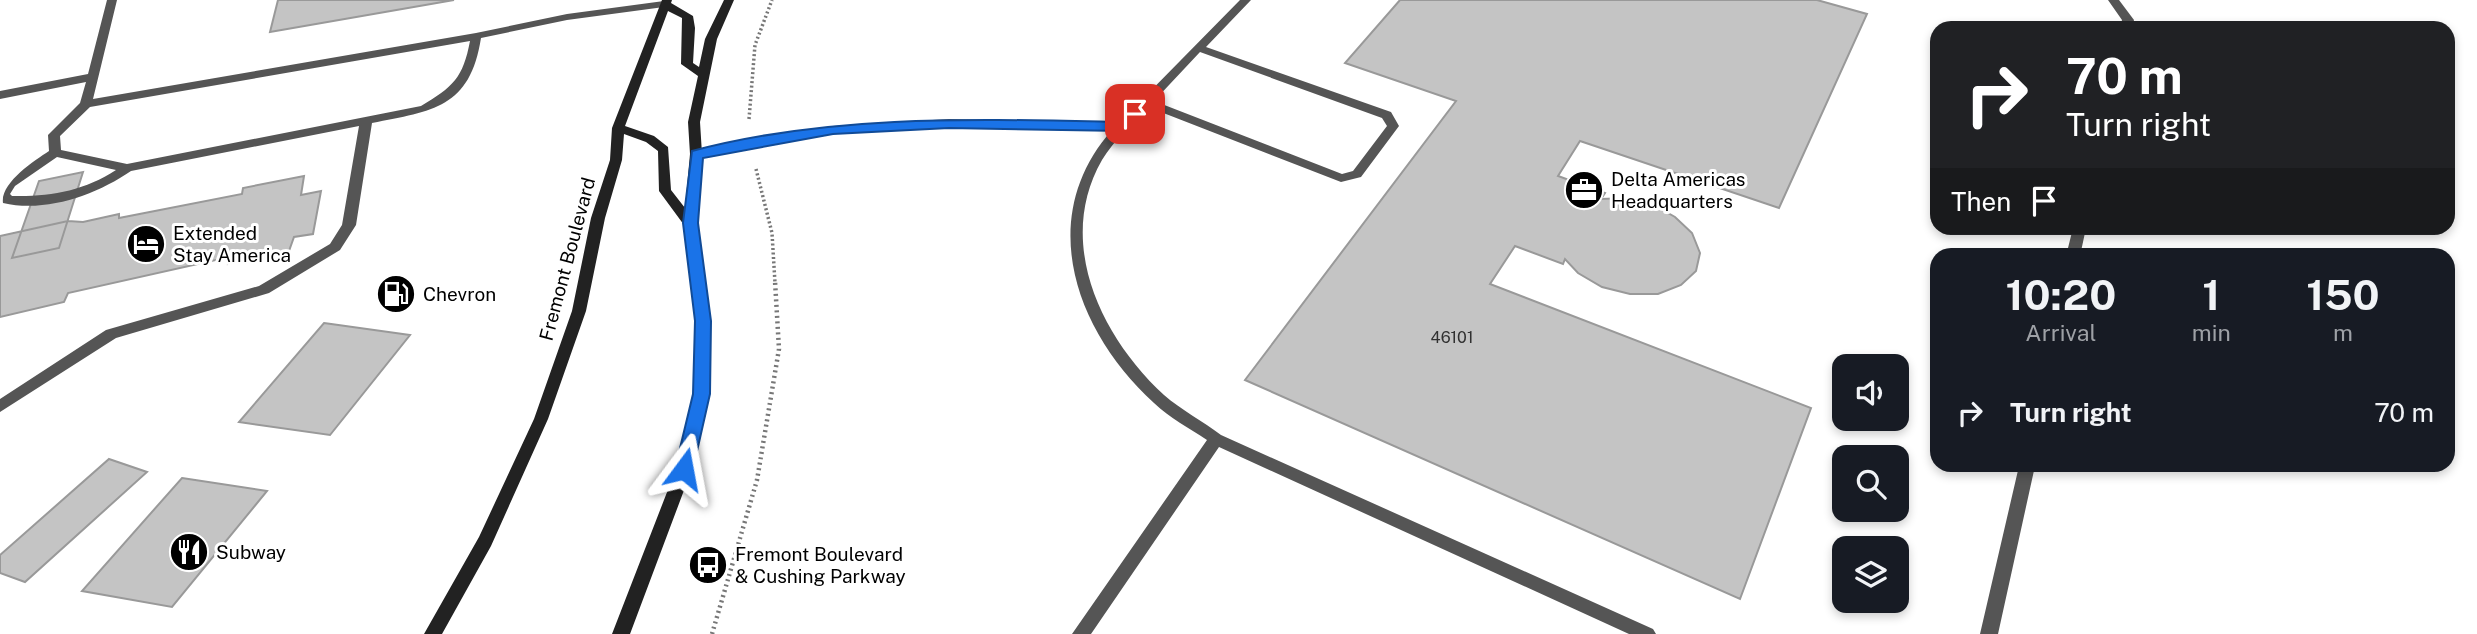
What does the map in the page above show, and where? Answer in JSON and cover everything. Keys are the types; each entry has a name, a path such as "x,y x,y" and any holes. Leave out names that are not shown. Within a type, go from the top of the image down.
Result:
{"main road":[{"path":"621,634 684,469 701,394 703,321 691,223 696,154 694,122 711,39 729,0"},
{"path":"666,2 687,16 691,28 686,46 687,64 704,75"},
{"name":"Fremont Boulevard","path":"433,634 485,541 541,419 579,311 598,218 616,160 618,128 666,2"},
{"path":"618,128 650,139 664,150 665,191 691,223"}],"lane":[{"path":"55,153 54,135 86,104 112,0"},
{"path":"1246,0 1123,126 1094,162 1079,203 1074,254 1087,304 1117,353 1151,390 1216,439 1647,634"},
{"path":"2113,0 2127,21"},
{"path":"86,104 475,36 568,17 666,2"},
{"path":"127,169 55,153 11,183 4,194 8,201 31,202 76,194 105,184 127,169 425,109 453,93 471,72 475,36"},
{"path":"1146,102 1340,178 1357,174 1393,126 1387,116 1199,48"},
{"path":"0,95 92,77"},
{"path":"0,406 111,334 264,290 335,247 349,225 366,123"},
{"path":"696,154 833,130 949,123 1123,126"},
{"path":"1081,634 1216,439"},
{"path":"1989,634 2026,472"}],"path":[{"path":"712,634 757,480 779,349 772,233 751,145 748,116 755,45 772,0"}],"building":[{"path":"278,0 454,0 270,32"},
{"path":"1400,0 1817,0 1867,14 1779,208 1580,141 1558,176 1605,193 1601,199 1626,198 1652,204 1675,217 1692,233 1700,253 1696,271 1681,285 1658,294 1630,294 1602,287 1578,273 1565,259 1563,264 1515,246 1490,284 1811,408 1740,599 1245,380 1456,101 1345,63"},
{"path":"83,172 59,248 12,258 39,181"},
{"name":"Extended Stay America","path":"304,176 301,195 321,191 313,234 294,237 289,251 228,264 229,257 68,293 64,302 0,317 0,236 68,221 83,222 119,214 119,218 242,194 243,188"},
{"path":"324,323 410,335 330,435 239,422"},
{"path":"109,459 147,472 25,582 0,573 0,555"},
{"path":"182,478 267,491 172,607 82,591"}],"place":[{"name":"Delta Americas Headquarters","path":"1584,190"},
{"name":"Extended Stay America","path":"146,244"},
{"name":"Chevron","path":"396,294"},
{"name":"Subway","path":"189,552"},
{"name":"Fremont Boulevard & Cushing Parkway","path":"708,565"}],"route":[{"path":"684,469 701,394 703,321 691,223 696,154 833,130 949,123 1123,126 1135,114"}]}
